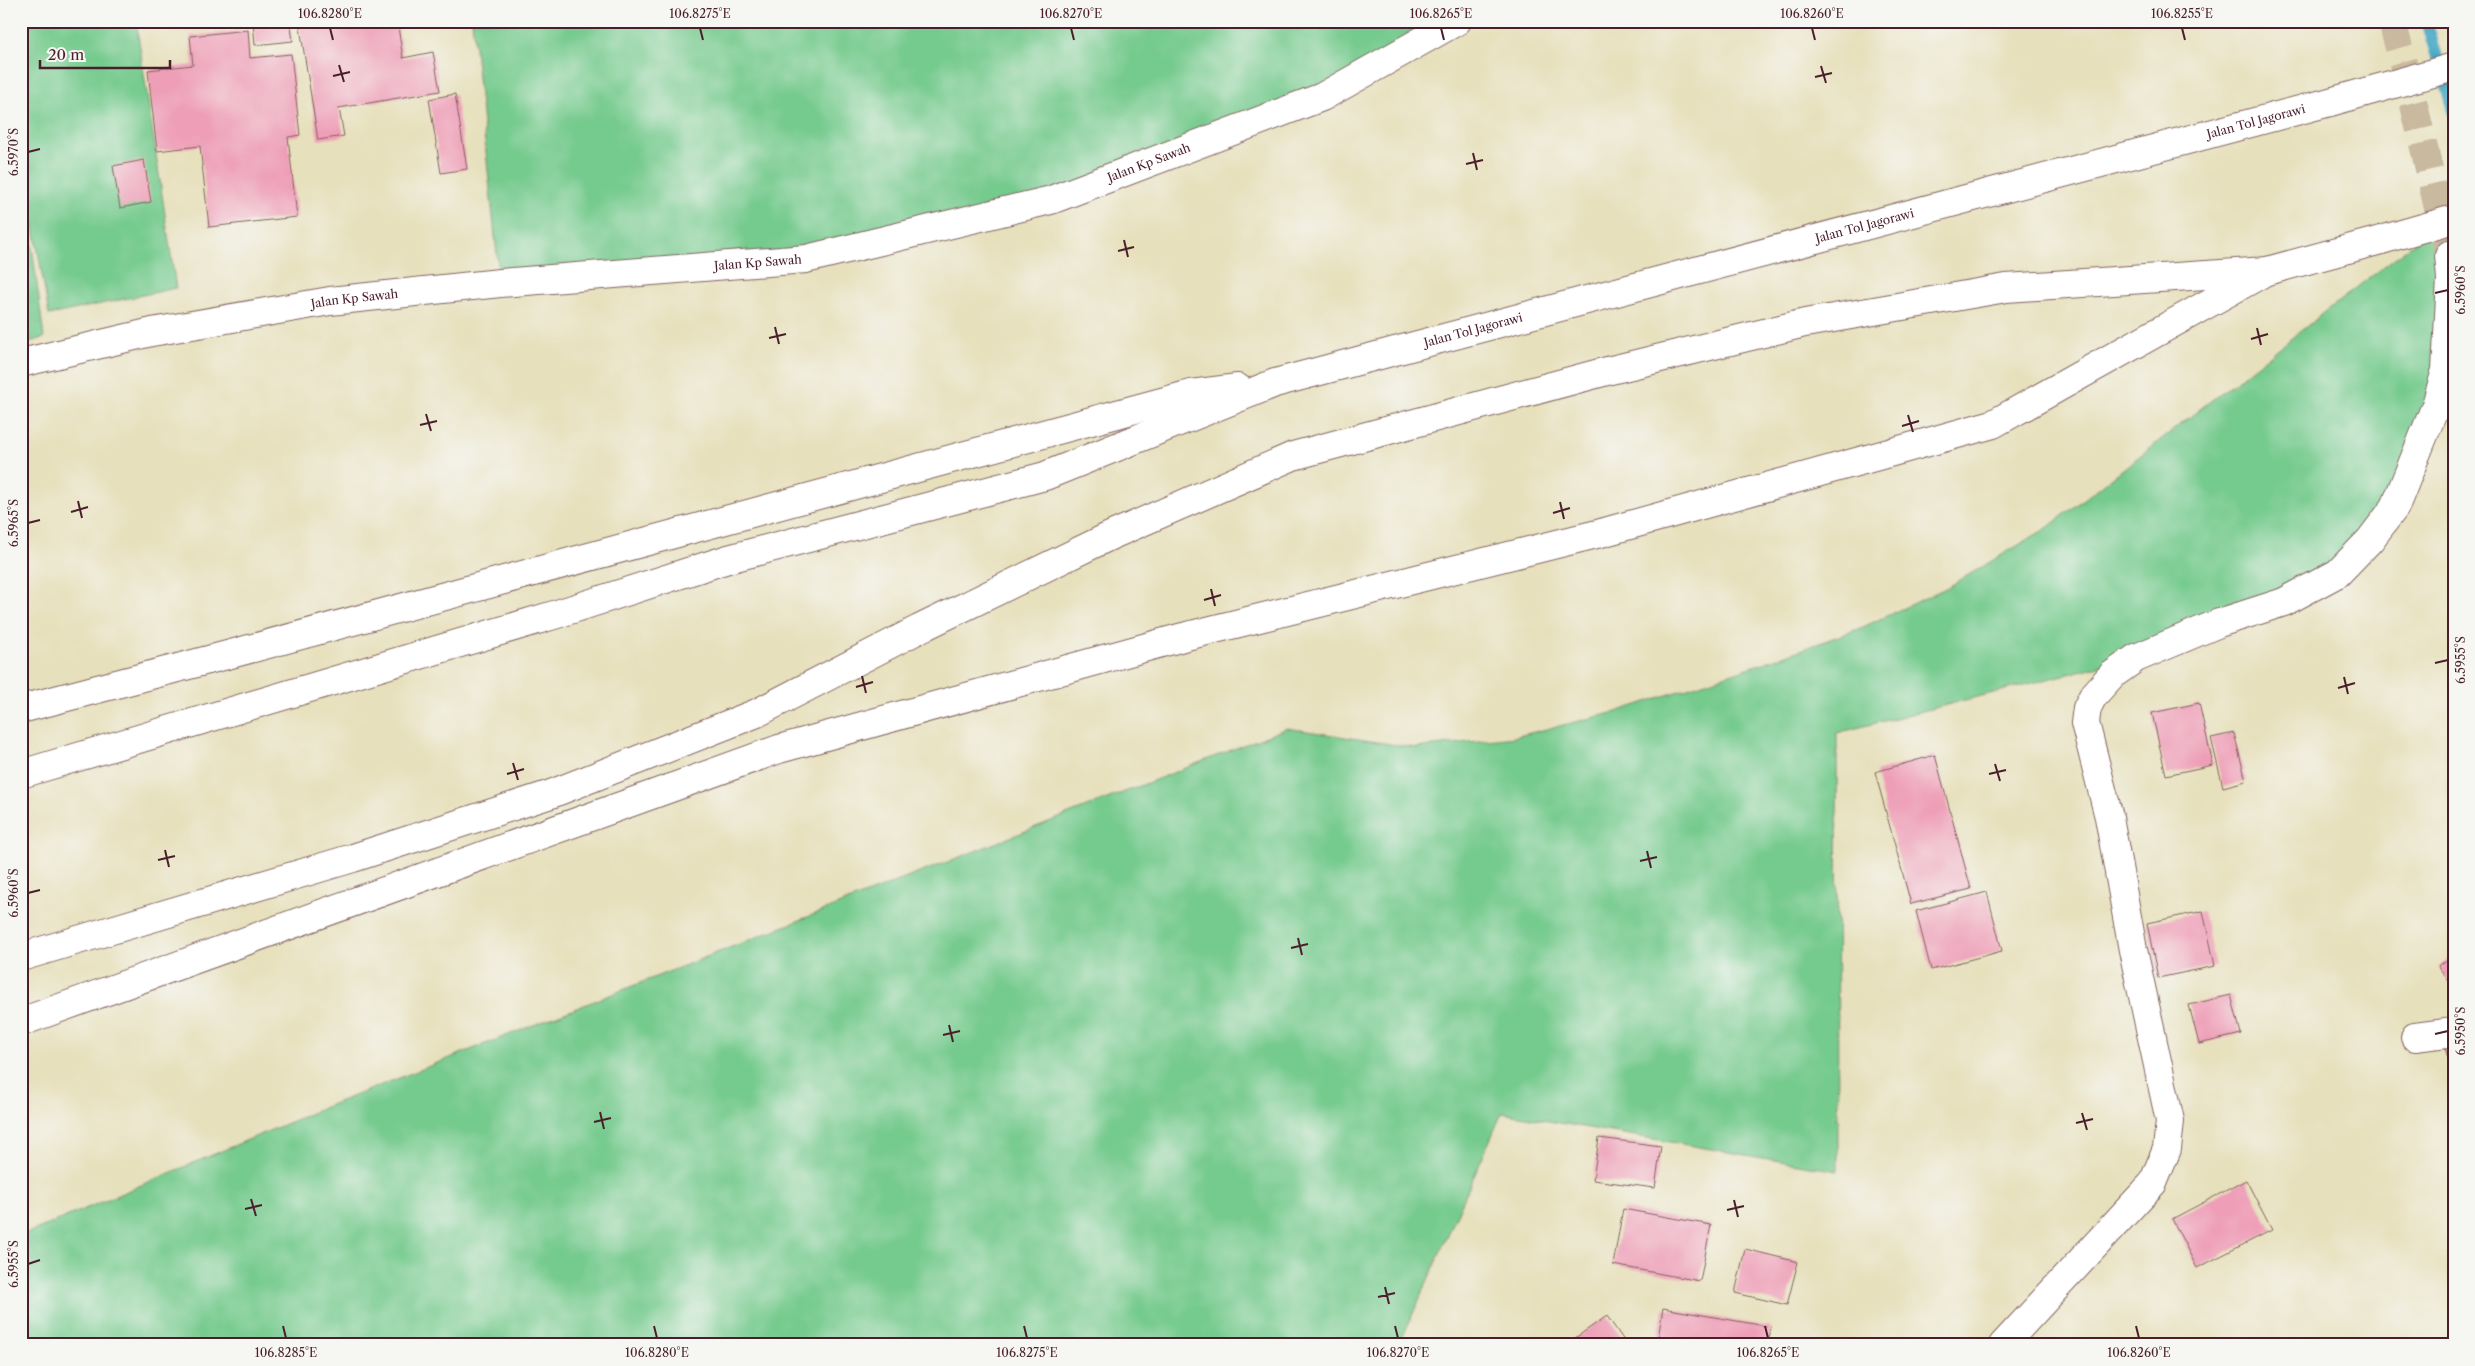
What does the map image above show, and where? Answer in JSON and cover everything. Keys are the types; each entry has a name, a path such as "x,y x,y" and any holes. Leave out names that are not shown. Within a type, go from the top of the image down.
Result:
{"main road":[{"name":"Jalan Kp Sawah","path":"21,363 152,332 330,300 500,283 806,260 1051,200 1322,97 1456,21"},
{"name":"Jalan Tol Jagorawi","path":"1275,383 2330,102 2454,67"},
{"path":"21,957 353,858 542,797 704,734 757,713 919,628 1110,536 1292,456 1581,378 1805,322 2006,288 2267,271 2454,219"},
{"path":"2003,1345 2153,1183 2167,1149 2170,1121 2133,950 2111,827 2085,723 2087,708 2092,696 2112,675 2136,658 2219,623 2284,602 2338,574 2370,540 2395,506 2436,404 2446,370 2451,279 2449,255"},
{"path":"21,1022 779,748 1183,637 1601,532 1993,424 2267,271"},
{"path":"21,709 241,652 1191,394 1275,383"},
{"path":"21,774 554,615 728,559 1045,476 1275,383"},
{"path":"2415,1037 2454,1032"}],"green space":[{"path":"21,21 136,21 176,288 49,315 21,153"},
{"path":"472,21 1457,21 1322,97 1051,200 806,259 500,283"},
{"path":"21,161 44,338 21,344"},
{"path":"2441,222 2450,286 2421,441 2338,573 2142,655 1837,733 1838,1171 1502,1113 1399,1345 21,1345 21,1236 323,1108 1287,728 1416,748 1514,737 1616,712 1781,657 1863,627 1950,586 2047,528"}],"building":[{"path":"253,21 290,21 293,41 255,45"},
{"path":"299,21 397,21 403,58 433,52 440,91 339,108 344,136 318,140"},
{"path":"248,30 250,58 291,54 300,135 288,137 297,217 209,227 200,146 157,151 148,70 193,65 190,36"},
{"path":"455,94 467,169 441,173 429,99"},
{"path":"144,160 151,202 120,208 113,166"},
{"path":"2199,703 2213,765 2166,775 2152,713"},
{"path":"2234,733 2246,781 2223,787 2211,738"},
{"path":"1935,755 1971,889 1911,904 1875,772"},
{"path":"1987,892 2002,951 1931,970 1916,911"},
{"path":"2203,911 2215,966 2158,978 2147,923"},
{"path":"2454,955 2454,988 2438,966"},
{"path":"2231,995 2241,1034 2199,1044 2189,1005"},
{"path":"2454,1045 2454,1078 2453,1078 2445,1047"},
{"path":"1599,1138 1661,1146 1655,1188 1593,1180"},
{"path":"2246,1180 2272,1230 2197,1268 2172,1219"},
{"path":"1623,1209 1711,1225 1700,1281 1613,1265"},
{"path":"1745,1249 1798,1262 1787,1305 1735,1293"},
{"path":"1663,1308 1771,1327 1768,1345 1657,1345"},
{"path":"1607,1316 1627,1345 1565,1345"}],"waterway":[{"path":"2426,21 2454,113"}],"tunnel":[{"path":"2392,21 2415,109 2449,255"}]}
